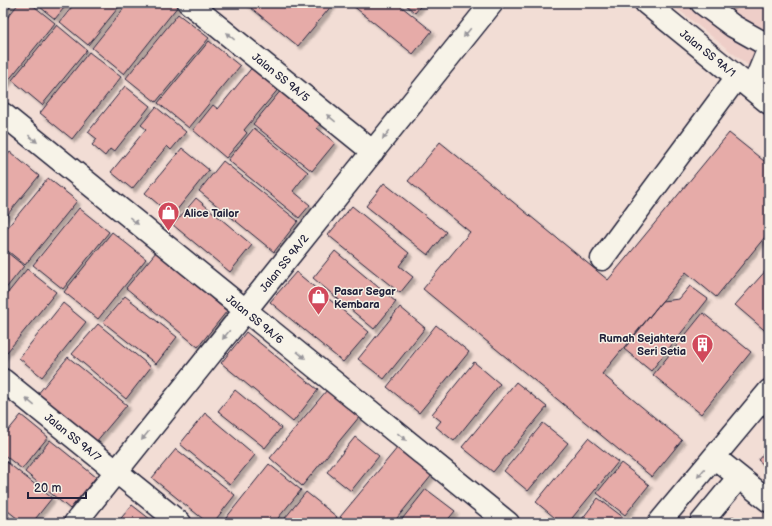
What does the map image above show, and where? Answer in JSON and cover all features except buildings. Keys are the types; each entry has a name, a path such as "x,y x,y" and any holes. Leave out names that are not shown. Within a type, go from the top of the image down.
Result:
{"street":[{"name":"Jalan SS 9A/5","path":"190,3 373,152"},
{"name":"Jalan SS 9A/2","path":"75,523 492,3"},
{"name":"Jalan SS 9A/1","path":"646,3 769,103"},
{"path":"602,259 744,83 769,47 733,26 702,3"},
{"name":"Jalan SS 9A/6","path":"3,114 508,523"},
{"name":"Jalan SS 9A/7","path":"3,380 180,523"},
{"path":"660,523 769,391"},
{"path":"714,457 769,501"},
{"path":"701,523 739,477"}],"shaded area":[{"path":"670,3 769,3 769,82"}],"place":[{"name":"Alice Tailor","path":"169,232"},
{"name":"Pasar Segar Kembara","path":"319,316"},
{"name":"Rumah Sejahtera Seri Setia","path":"702,364"}]}
